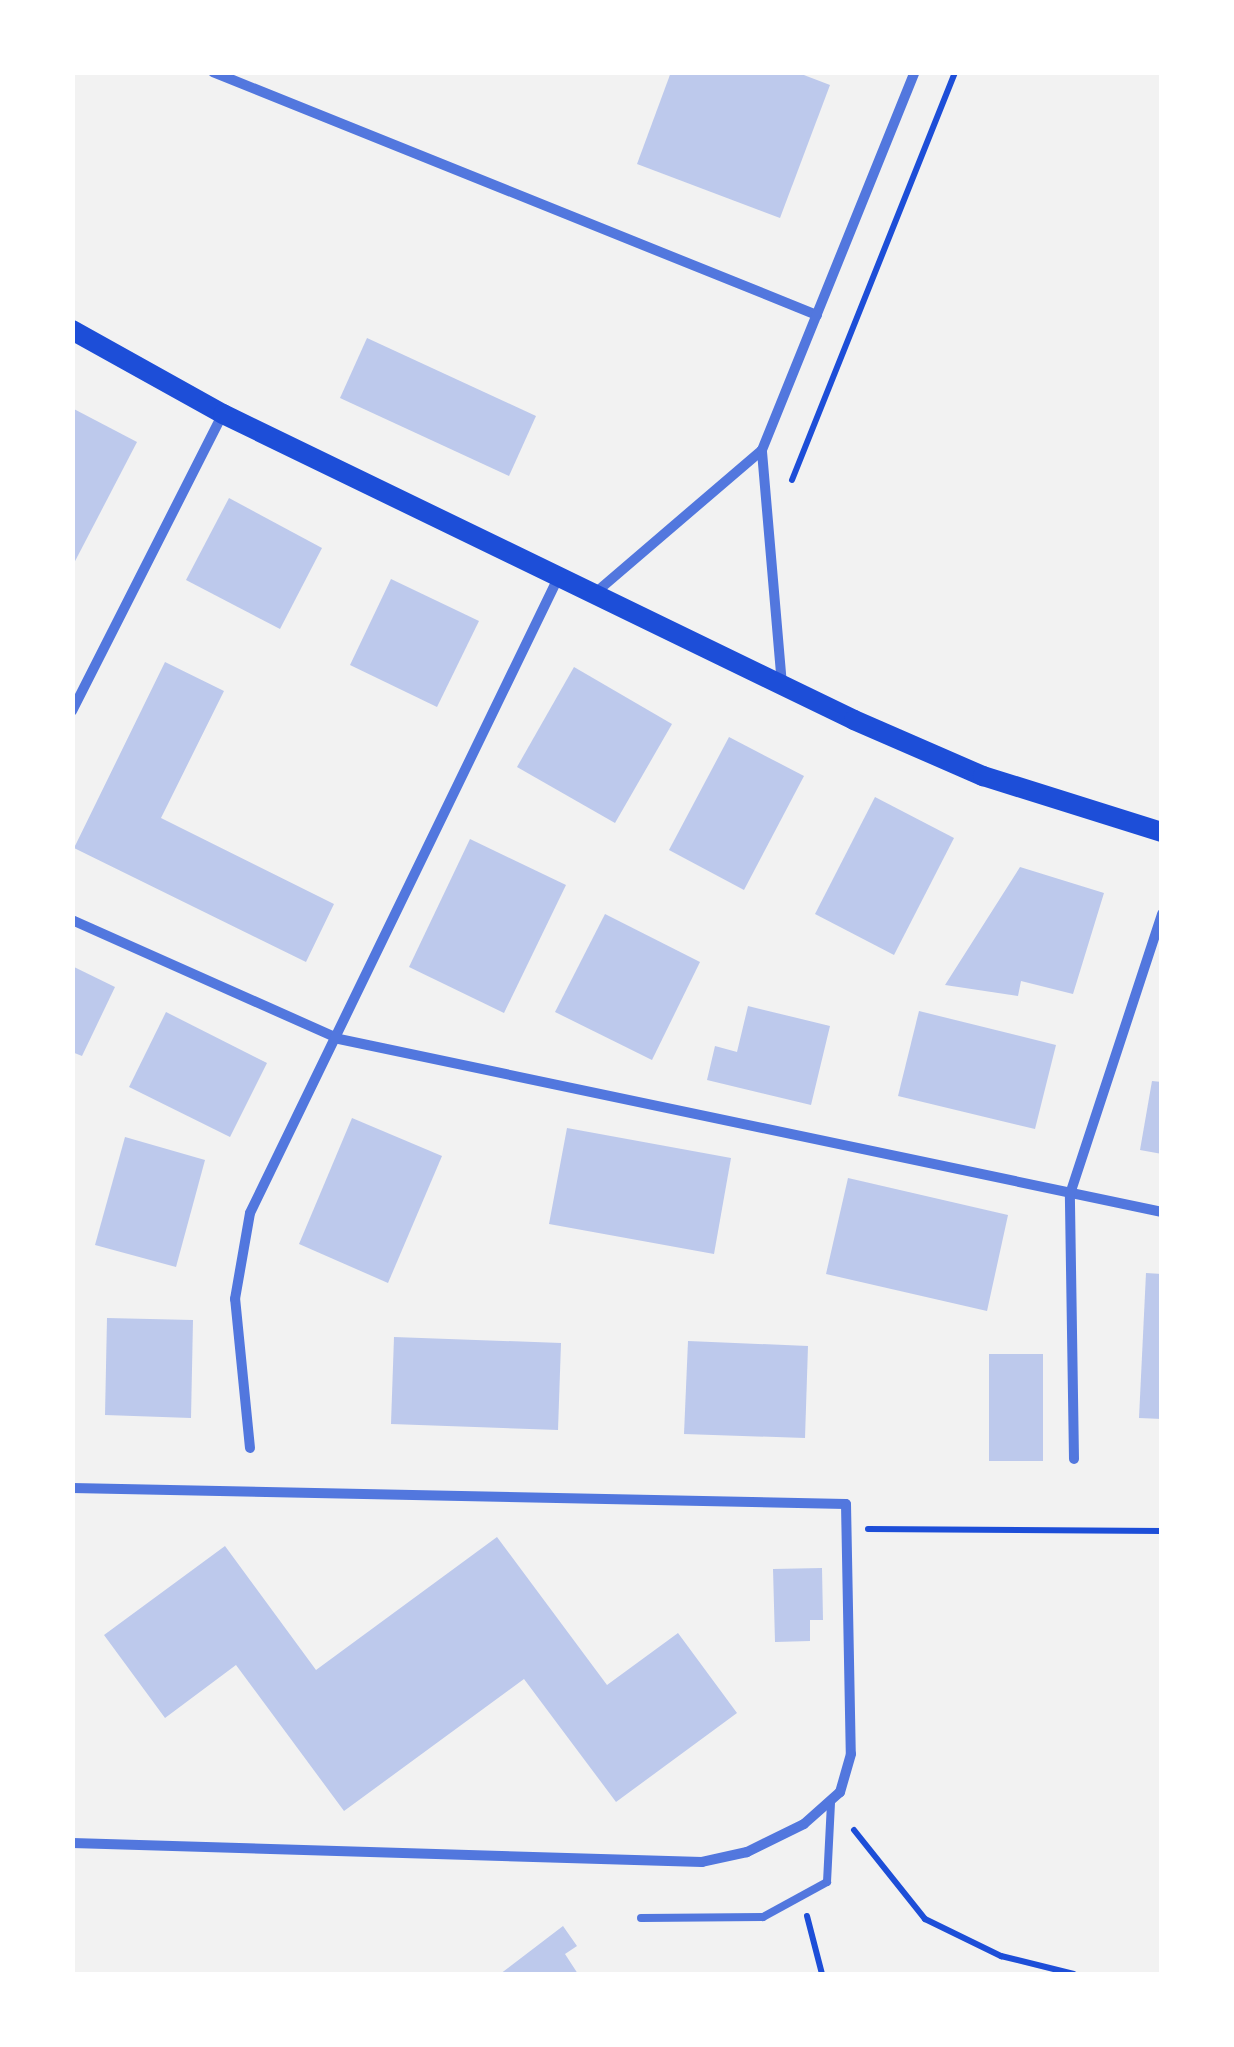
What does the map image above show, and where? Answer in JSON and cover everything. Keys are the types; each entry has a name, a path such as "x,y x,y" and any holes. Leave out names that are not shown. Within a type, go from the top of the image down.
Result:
{"main road":[{"path":"72,330 223,414 782,686 983,776 1162,832"}],"street":[{"path":"213,72 818,315"},
{"path":"594,594 762,450 915,72"},
{"path":"72,711 223,414"},
{"path":"762,450 782,686"},
{"path":"250,1448 236,1333 237,1260 259,1192 339,1039 558,578"},
{"path":"1074,1460 1070,1194 1162,914"},
{"path":"72,920 339,1039 887,1150 1162,1212"},
{"path":"72,1488 846,1504 851,1754 832,1803 766,1845 687,1863 72,1843"}],"lane":[{"path":"641,1918 763,1917 827,1882 832,1803"}],"path":[{"path":"792,494 792,476 955,72"},
{"path":"847,1529 1162,1531"},
{"path":"832,1803 925,1919 1000,1956 1074,1974"},
{"path":"802,1896 822,1974"}],"building":[{"path":"671,72 796,72 830,85 780,218 637,164"},
{"path":"367,338 536,416 509,476 340,398"},
{"path":"72,408 137,442 72,567"},
{"path":"229,498 322,548 280,629 186,580"},
{"path":"391,579 479,621 437,707 350,665"},
{"path":"165,662 224,691 161,818 334,904 306,962 74,848"},
{"path":"574,667 672,724 615,823 517,767"},
{"path":"729,737 804,776 744,890 669,850"},
{"path":"875,797 954,838 894,955 815,914"},
{"path":"470,839 566,885 504,1013 409,967"},
{"path":"1020,867 1104,893 1073,994 1021,981 1018,996 945,985"},
{"path":"605,914 700,962 652,1060 555,1012"},
{"path":"72,966 115,987 82,1056 72,1052"},
{"path":"748,1006 830,1026 811,1105 707,1080 715,1046 737,1052"},
{"path":"919,1011 1056,1045 1035,1129 898,1096"},
{"path":"166,1012 267,1063 230,1137 129,1087"},
{"path":"1152,1081 1162,1082 1162,1154 1140,1150"},
{"path":"352,1118 442,1156 388,1283 299,1244"},
{"path":"567,1128 731,1158 714,1254 549,1224"},
{"path":"125,1137 205,1160 176,1267 95,1245"},
{"path":"848,1178 1008,1215 987,1311 826,1274"},
{"path":"1146,1273 1162,1274 1162,1419 1139,1418"},
{"path":"107,1318 193,1320 191,1418 105,1415"},
{"path":"394,1337 561,1343 558,1430 391,1424"},
{"path":"688,1341 808,1346 805,1438 684,1434"},
{"path":"989,1354 1043,1354 1043,1461 989,1461"},
{"path":"497,1537 607,1685 678,1633 737,1713 616,1802 524,1679 344,1811 236,1665 165,1718 104,1635 225,1546 316,1670"},
{"path":"822,1568 823,1620 810,1620 810,1641 775,1642 773,1569"},
{"path":"563,1926 577,1946 565,1954 578,1974 500,1974"}]}
